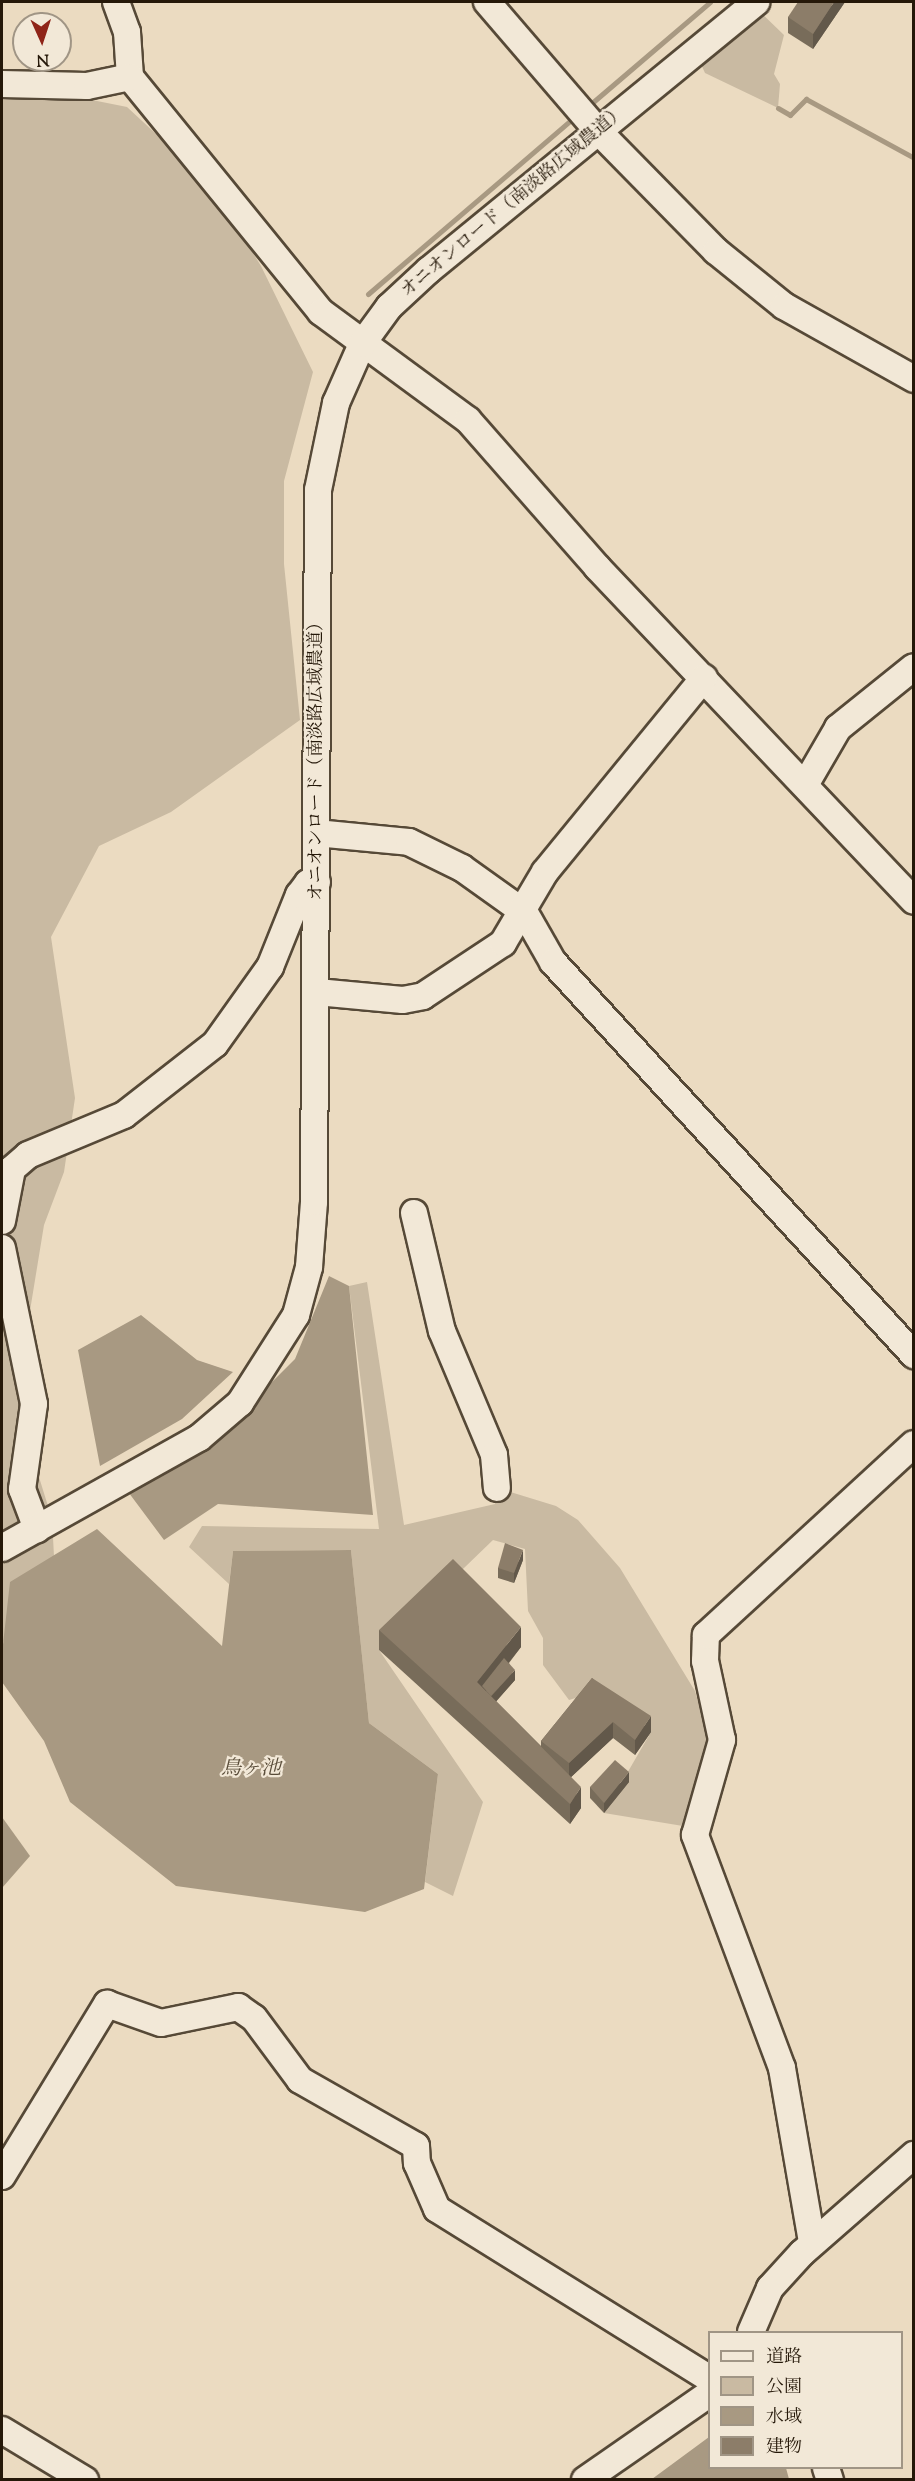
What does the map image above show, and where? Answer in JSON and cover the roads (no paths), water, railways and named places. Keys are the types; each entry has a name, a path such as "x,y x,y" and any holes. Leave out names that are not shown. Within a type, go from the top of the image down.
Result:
{"street":[{"path":"116,2 127,32 130,76 321,312 468,420 704,678 914,901"},
{"path":"487,2 588,116 716,251 784,306 914,379"},
{"name":"オニオンロード（南淡路広域農道）","path":"2,1548 199,1437 240,1403 296,1315 309,1266 314,1202 317,992 318,490 336,403 362,344 389,307 588,116 756,2"},
{"path":"2,84 87,86 130,76"},
{"path":"805,785 838,728 914,667"},
{"path":"317,992 403,1000 423,996 503,943 525,913 545,872 704,678"},
{"path":"316,833 409,842 462,868 525,913 553,962 914,1355"},
{"path":"2,1221 12,1168 28,1155 124,1115 215,1044 270,967 299,895 308,883 317,882"},
{"path":"414,1213 442,1330 494,1455 497,1488"},
{"path":"2,1248 34,1404 22,1489 37,1529"},
{"path":"812,2242 782,2068 695,1835 722,1740 705,1661 706,1635 914,1444"},
{"path":"2,2176 107,2004 161,2023 238,2007 254,2018 300,2080 416,2146 417,2163 436,2209 708,2378"},
{"path":"752,2331 770,2288 812,2242 914,2155"},
{"path":"585,2480 708,2394"},
{"path":"2,2430 85,2480"}],"water":[{"path":"329,1276 349,1286 373,1515 218,1504 164,1540 126,1489 206,1448 295,1359"},
{"path":"141,1315 197,1360 233,1372 182,1419 100,1466 78,1350"},
{"name":"鳥ヶ池","path":"97,1529 222,1646 233,1551 351,1550 369,1723 438,1774 424,1889 365,1912 176,1886 70,1802 44,1741 2,1682 2,1653 10,1582"},
{"path":"2,1817 30,1856 2,1888"},
{"path":"708,2438 708,2469 786,2469 789,2479 652,2479"}],"waterway":[{"path":"586,108 710,2"},
{"path":"778,108 790,115 806,99 914,158"},
{"path":"368,294 576,116"}]}
